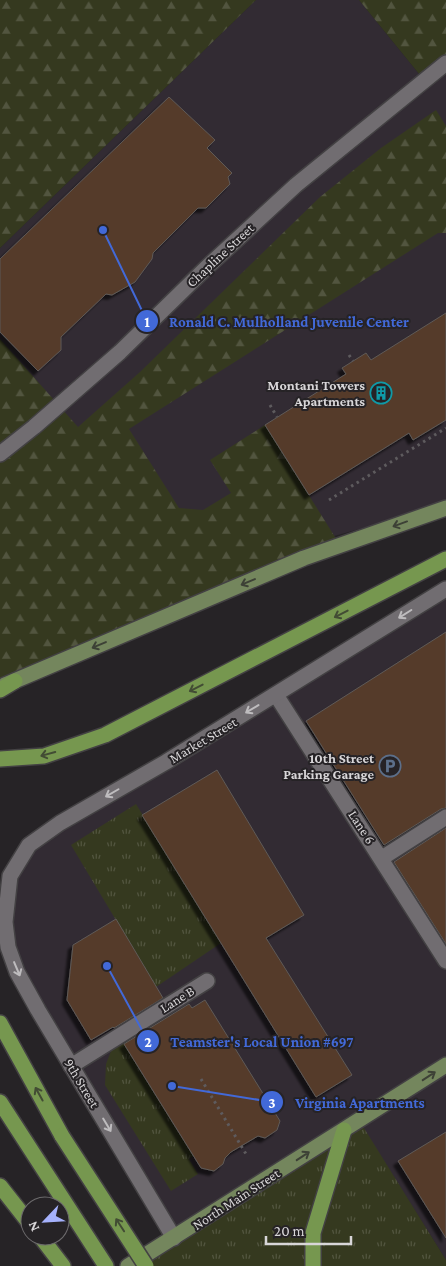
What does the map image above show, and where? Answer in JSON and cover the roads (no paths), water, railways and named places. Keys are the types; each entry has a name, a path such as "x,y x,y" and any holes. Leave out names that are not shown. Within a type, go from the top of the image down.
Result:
{"highway":[{"path":"0,759 44,756 105,735 446,559"},
{"path":"0,689 15,681"},
{"path":"0,1024 62,1136 146,1266"},
{"path":"0,1102 106,1266"},
{"path":"313,1266 313,1233 344,1130"},
{"path":"0,1186 20,1211"},
{"path":"48,1246 64,1266"}],"main road":[{"path":"15,681 304,558 446,508"},
{"name":"North Main Street","path":"128,1266 446,1065"}],"street":[{"name":"Chapline Street","path":"0,454 120,352 206,268 296,185 446,63"},
{"name":"Market Street","path":"5,922 10,876 29,845 60,823 166,762 446,588"},
{"name":"Lane 6","path":"276,695 382,858 446,961"},
{"path":"382,858 446,817"},
{"name":"9th Street","path":"5,922 8,947 18,972 174,1238"},
{"name":"Lane B","path":"72,1066 207,981"}],"place":[{"name":"Ronald C. Mulholland Juvenile Center","path":"103,230"},
{"name":"Montani Towers Apartments","path":"381,393"},
{"name":"10th Street Parking Garage","path":"390,766"},
{"name":"Teamster's Local Union #697","path":"107,966"},
{"name":"Virginia Apartments","path":"172,1086"}]}
